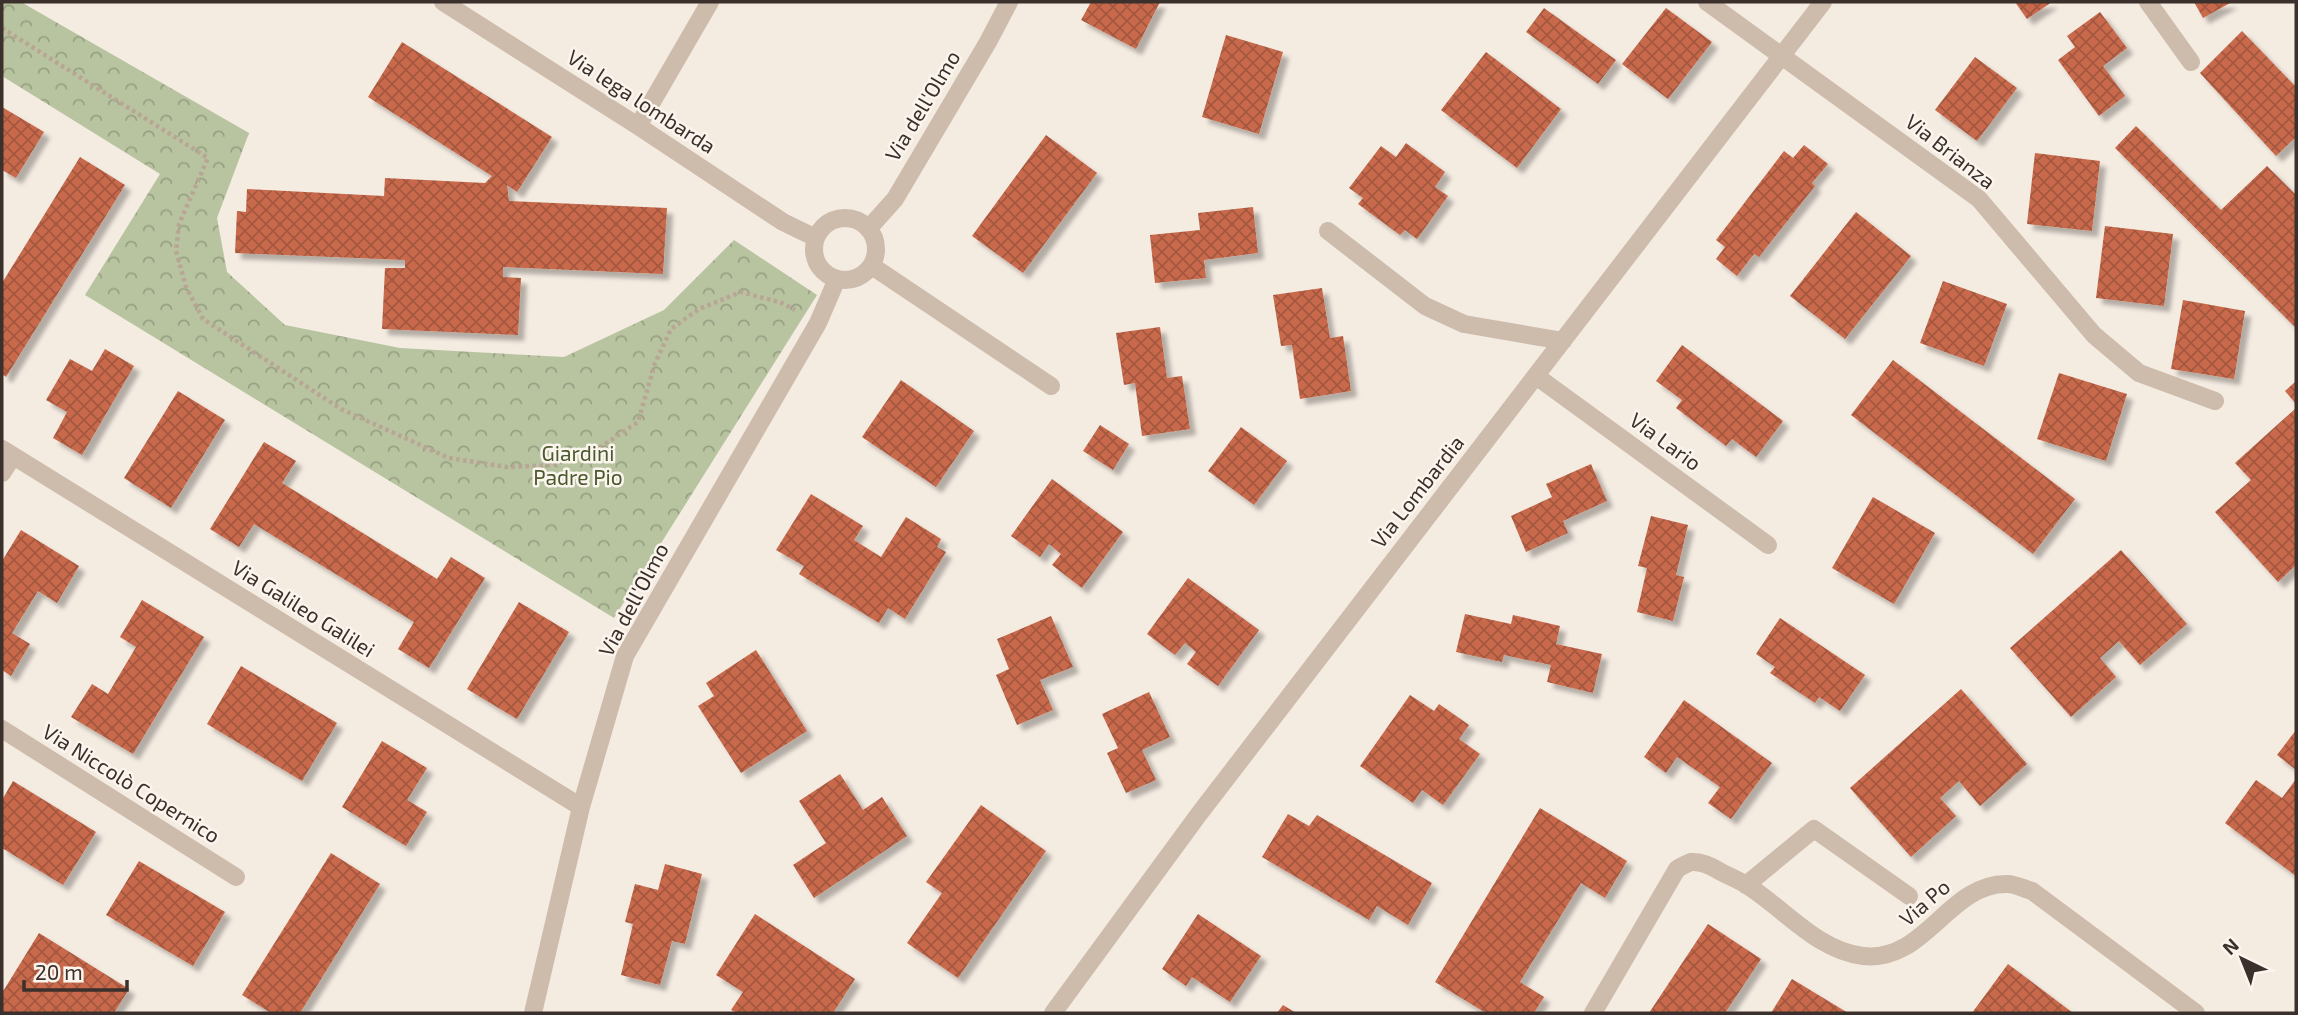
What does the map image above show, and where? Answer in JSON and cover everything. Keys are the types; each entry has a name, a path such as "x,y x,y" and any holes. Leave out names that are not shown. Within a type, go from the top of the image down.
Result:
{"street":[{"name":"Via lega lombarda","path":"443,2 783,222 816,238"},
{"path":"638,126 710,2"},
{"name":"Via dell'Olmo","path":"869,228 895,199 1009,2"},
{"name":"Via Brianza","path":"1707,2 1979,199 2094,335 2139,373 2215,401"},
{"name":"Via Lombardia","path":"1053,1013 1199,814 1823,2"},
{"path":"2148,2 2190,62"},
{"path":"850,218 869,228 876,247 872,266 856,278 846,280 837,279 820,267 814,248 816,238 830,222 850,218"},
{"path":"1328,230 1425,306 1464,324 1563,341"},
{"path":"872,266 1051,386"},
{"name":"Via dell'Olmo","path":"534,1013 581,807 625,656 818,323 837,279"},
{"name":"Via Lario","path":"1536,376 1768,545"},
{"path":"2,474 7,453"},
{"name":"Via Galileo Galilei","path":"7,453 581,807"},
{"name":"Via Niccolò Copernico","path":"2,729 236,877"},
{"name":"Via Po","path":"1746,884 1814,830 1909,896"},
{"name":"Via Po","path":"1593,1013 1677,869 1690,862 1706,864 1746,884 1816,936 1836,948 1863,956 1885,955 1909,947 1966,897 1984,886 2009,883 2032,891 2196,1013"}],"path":[{"path":"2,28 208,158 179,224 176,251 186,288 203,319 341,409 449,458 508,467 553,465 596,450 638,422 655,363 671,329 699,309 741,292 782,303 818,323"}],"green space":[{"name":"Giardini Padre Pio","path":"2,2 21,2 249,133 217,218 227,272 285,325 400,348 564,357 664,310 734,240 817,295 614,618 85,295 160,174 2,76"}],"building":[{"path":"1091,2 1160,2 1136,49 1081,20"},
{"path":"2015,2 2052,2 2027,19"},
{"path":"2194,2 2232,2 2203,18"},
{"path":"1544,8 1616,60 1598,84 1526,32"},
{"path":"1666,8 1712,42 1668,99 1622,64"},
{"path":"2100,12 2127,48 2103,66 2125,96 2099,116 2058,60 2075,47 2067,36"},
{"path":"2242,31 2296,87 2296,137 2276,156 2200,73"},
{"path":"1226,35 1283,52 1259,134 1202,117"},
{"path":"402,42 552,137 517,192 507,185 509,201 667,208 663,274 503,267 503,277 521,278 518,335 382,329 385,268 405,268 405,260 235,253 237,211 246,212 247,189 384,196 385,178 485,183 492,176 368,97"},
{"path":"1486,52 1561,109 1517,168 1441,110"},
{"path":"1975,57 2017,88 1977,141 1935,110"},
{"path":"2,107 44,132 16,178 2,170"},
{"path":"2136,126 2221,210 2267,166 2296,195 2296,328 2115,148"},
{"path":"1046,135 1097,173 1023,273 972,236"},
{"path":"1406,143 1445,172 1435,187 1448,196 1417,239 1405,230 1400,235 1358,204 1363,198 1349,188 1381,146 1396,157"},
{"path":"1804,145 1828,164 1812,183 1815,186 1759,257 1754,254 1737,276 1716,259 1725,247 1716,240 1784,151 1793,158"},
{"path":"2035,153 2100,161 2092,231 2027,224"},
{"path":"80,157 125,185 6,377 2,374 2,283"},
{"path":"1253,207 1258,253 1204,260 1206,278 1155,283 1150,235 1200,230 1198,213"},
{"path":"1856,212 1911,256 1845,339 1790,296"},
{"path":"2105,226 2173,234 2164,306 2096,298"},
{"path":"1943,281 2007,304 1984,366 1920,343"},
{"path":"1322,288 1330,338 1343,336 1351,391 1300,399 1292,345 1281,346 1273,295"},
{"path":"2183,300 2245,311 2234,379 2171,369"},
{"path":"1160,327 1167,378 1182,376 1190,429 1142,436 1135,383 1124,385 1116,333"},
{"path":"1682,345 1783,421 1756,457 1732,439 1726,446 1676,408 1682,400 1656,381"},
{"path":"105,349 134,366 82,455 53,438 67,412 46,400 70,359 92,371"},
{"path":"1893,360 2075,499 2033,554 1851,415"},
{"path":"2059,373 2127,394 2106,461 2037,439"},
{"path":"901,380 974,431 936,487 862,437"},
{"path":"2296,381 2296,404 2285,391"},
{"path":"178,391 225,420 171,508 124,478"},
{"path":"2296,408 2296,565 2278,582 2215,512 2251,480 2235,463"},
{"path":"1100,425 1129,444 1113,470 1083,451"},
{"path":"1241,427 1287,461 1254,505 1208,471"},
{"path":"264,442 296,461 282,483 437,579 451,557 485,578 429,668 398,649 414,622 254,524 239,547 210,529"},
{"path":"1591,464 1607,501 1563,521 1568,533 1526,552 1511,516 1552,497 1546,484"},
{"path":"1052,479 1123,532 1082,588 1052,565 1061,554 1049,544 1040,557 1011,536"},
{"path":"811,494 863,526 854,540 881,557 906,517 941,539 937,547 946,552 905,619 888,608 879,623 799,574 804,566 776,550"},
{"path":"1873,497 1935,533 1894,604 1832,568"},
{"path":"1651,516 1688,525 1676,575 1684,577 1673,621 1637,612 1647,568 1638,566"},
{"path":"21,530 79,566 57,603 38,591 12,633 30,644 11,676 2,670 2,561"},
{"path":"2121,550 2187,624 2140,665 2119,641 2100,658 2116,677 2071,717 2010,648"},
{"path":"1188,578 1259,630 1218,686 1187,664 1196,652 1185,643 1175,655 1147,634"},
{"path":"142,600 204,637 133,754 71,717 92,684 108,694 136,647 120,637"},
{"path":"519,602 569,632 517,719 467,689"},
{"path":"1465,614 1511,624 1513,615 1560,626 1556,644 1602,654 1593,693 1547,682 1551,665 1504,655 1502,662 1456,652"},
{"path":"1051,616 1073,667 1040,680 1053,710 1017,725 996,675 1009,669 997,639"},
{"path":"1780,618 1865,675 1840,711 1819,697 1815,703 1770,673 1775,667 1756,654"},
{"path":"756,650 807,731 741,773 698,706 714,696 706,683"},
{"path":"241,666 337,723 302,781 207,724"},
{"path":"1961,689 2027,764 1980,806 1959,781 1940,798 1956,816 1911,857 1850,788"},
{"path":"1149,692 1170,737 1142,750 1156,780 1126,793 1107,753 1118,748 1102,714"},
{"path":"1410,695 1434,711 1439,704 1469,725 1459,739 1480,754 1443,805 1422,790 1413,803 1360,766"},
{"path":"1684,700 1772,763 1731,819 1708,803 1720,787 1677,757 1666,773 1644,757"},
{"path":"2296,730 2296,770 2277,755"},
{"path":"382,741 427,768 407,800 427,812 406,846 342,807"},
{"path":"840,774 863,810 882,797 907,836 814,898 793,865 826,843 799,801"},
{"path":"2296,779 2296,876 2225,823 2256,780 2282,798"},
{"path":"13,781 96,832 63,885 2,848 2,800"},
{"path":"981,805 1046,851 958,978 907,943 942,893 926,882"},
{"path":"1540,808 1627,861 1605,898 1581,883 1520,982 1544,997 1534,1013 1486,1013 1435,982"},
{"path":"1288,814 1309,826 1317,815 1432,883 1408,925 1377,906 1369,920 1262,857"},
{"path":"331,853 380,884 300,1013 271,1013 242,995"},
{"path":"139,861 225,912 193,966 106,915"},
{"path":"665,864 702,874 685,944 672,941 660,985 621,975 633,924 625,922 635,884 658,890"},
{"path":"755,914 855,979 833,1013 737,1013 731,1010 743,992 716,975"},
{"path":"1198,914 1261,956 1230,1002 1192,977 1186,986 1162,969"},
{"path":"1708,924 1761,959 1725,1013 1649,1013"},
{"path":"39,933 129,989 114,1013 2,1013 2,993"},
{"path":"2008,964 2073,1013 1972,1013"},
{"path":"1792,979 1848,1013 1771,1013"},
{"path":"1283,1005 1296,1013 1277,1013"}]}
